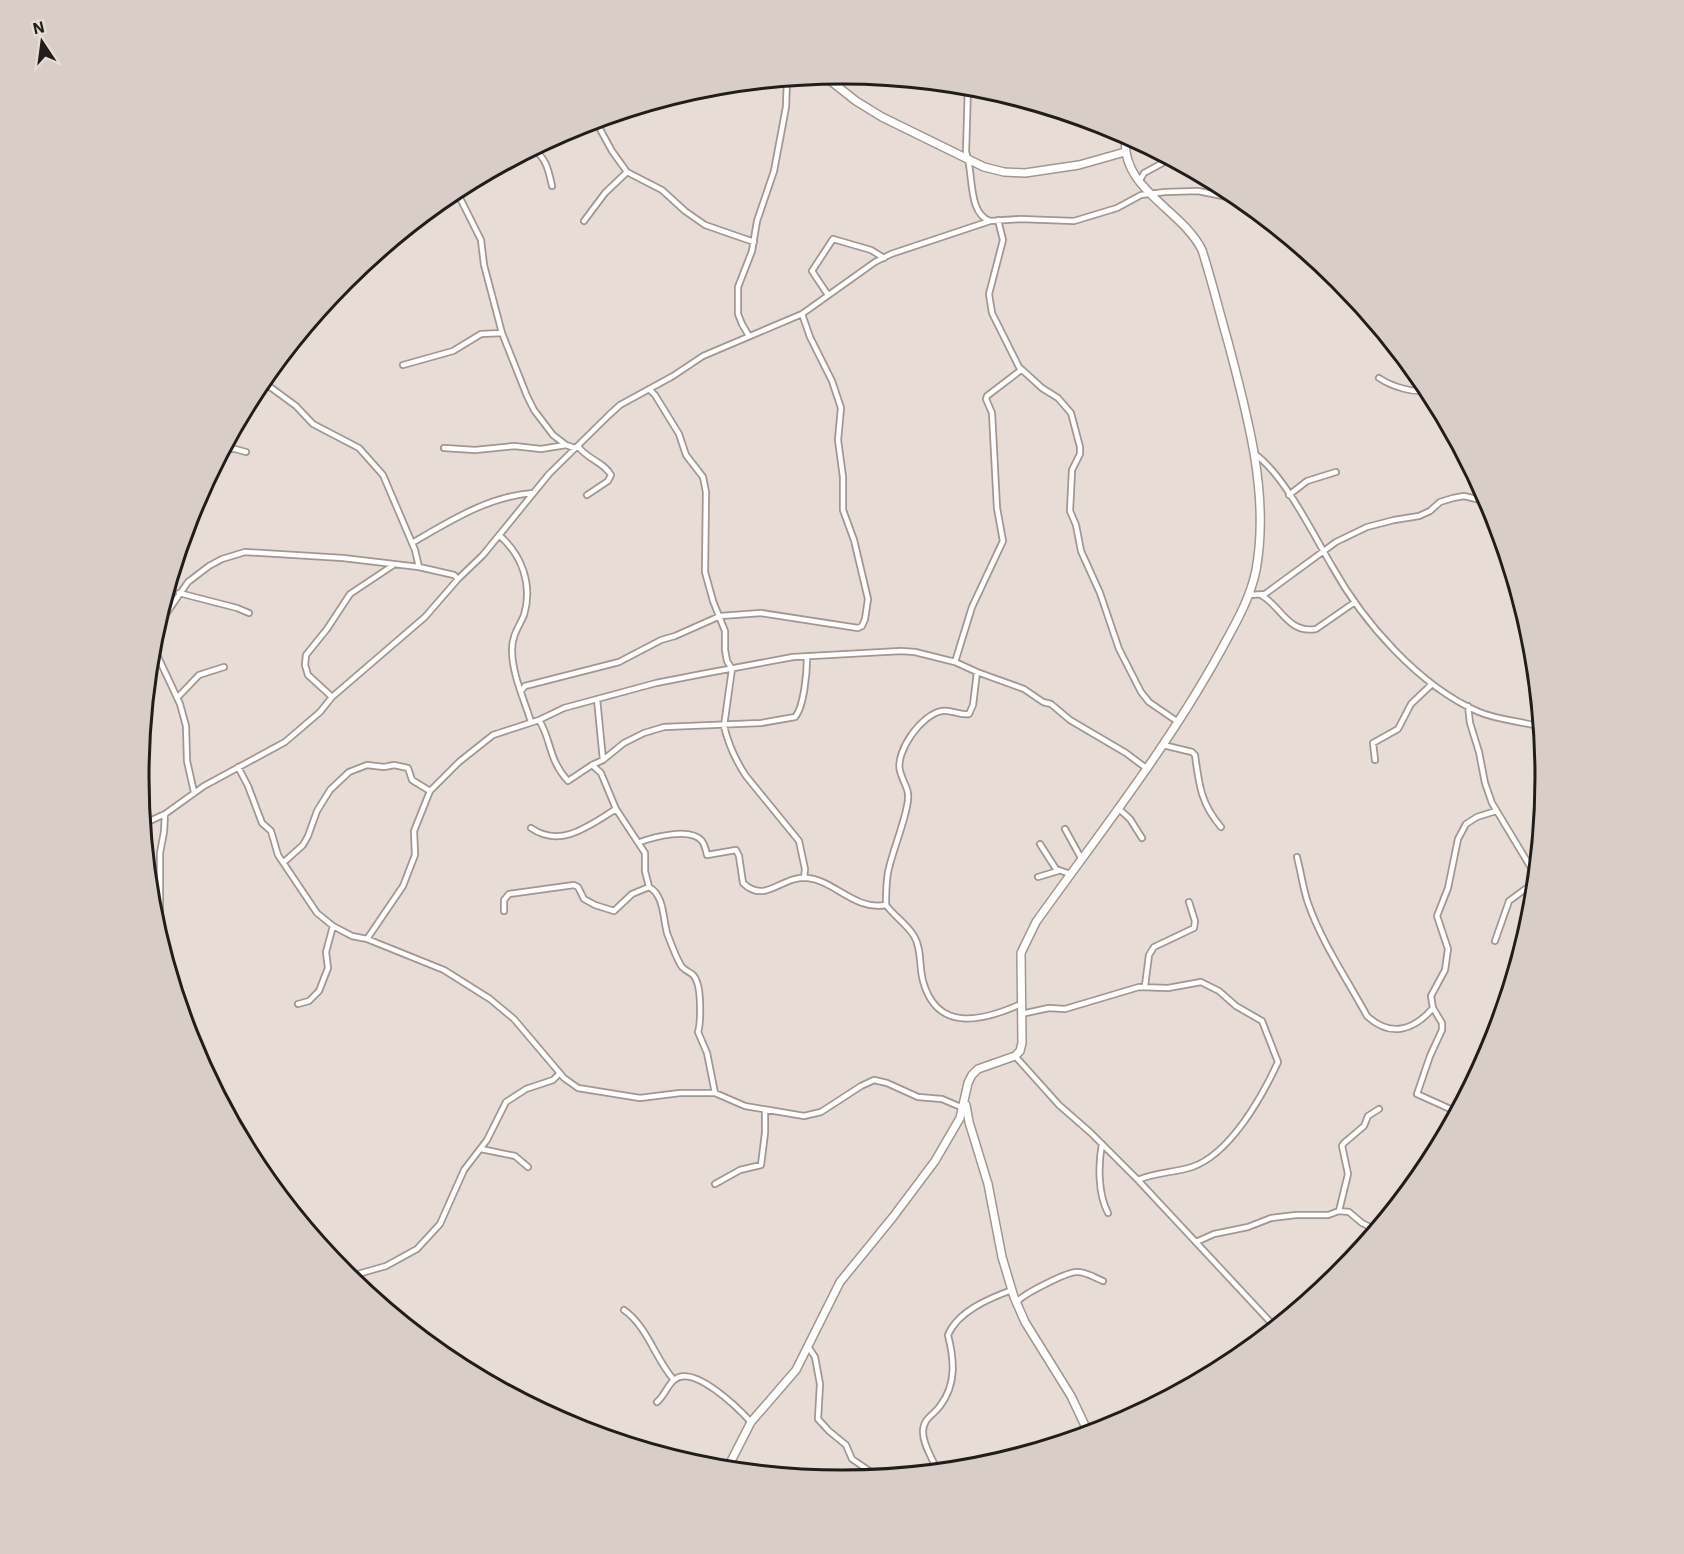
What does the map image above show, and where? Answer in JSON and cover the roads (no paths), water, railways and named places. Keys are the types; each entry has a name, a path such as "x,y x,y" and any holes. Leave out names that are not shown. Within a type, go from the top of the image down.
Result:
{"main road":[{"path":"835,84 882,117 929,139 970,162 1004,172 1025,173 1079,165 1125,152"},
{"path":"731,1461 751,1422 796,1370 840,1282 935,1161 960,1118 968,1083 978,1069 1015,1056 1020,1051 1022,1043 1020,966 1025,942 1036,922 1178,722 1206,678 1250,595 1259,553 1259,501 1238,382 1202,250 1195,236 1183,222 1149,194 1139,182 1128,163 1125,145"},
{"path":"965,1099 969,1122 988,1184 1002,1257 1012,1291 1026,1322 1071,1396 1085,1425"}],"street":[{"path":"749,336 738,314 738,295 778,151 786,107 787,86"},
{"path":"967,96 965,140 973,192 978,213 990,221"},
{"path":"600,128 627,172 662,190 685,212 705,225 754,242"},
{"path":"539,153 544,160 552,186"},
{"path":"1139,182 1144,173 1163,163"},
{"path":"584,221 605,193 627,172"},
{"path":"150,821 165,814 194,792 285,742 425,617 499,535 534,492 620,405 673,376 703,356 802,314 884,258 990,221 1020,219 1074,221 1117,208 1141,195 1198,191 1217,195"},
{"path":"460,199 481,240 484,265 502,333 534,410 553,435 566,445"},
{"path":"998,220 1003,240 989,294 990,304 1014,361 1042,388 1058,398 1071,413 1080,454 1072,470 1070,511 1076,525 1081,551 1100,593 1119,649 1141,692 1149,702 1178,722"},
{"path":"828,295 812,271 833,239 872,250 884,258"},
{"path":"521,691 525,686 628,659 660,640 675,636 720,616 761,613 858,628 862,626 865,619 867,590 854,540 843,510 843,477 838,440 841,408 832,381 810,338 802,314"},
{"path":"403,365 453,351 481,334 502,333"},
{"path":"955,662 972,607 988,571 1000,552 1003,541 997,508 992,413 986,399 1022,370"},
{"path":"1379,378 1417,390"},
{"path":"270,387 296,406 313,424 337,435 365,454 382,475 412,543 419,567"},
{"path":"648,389 655,395 679,434 686,455 703,477 706,492 705,572 725,631 727,661 732,669 724,726 733,752 746,776 799,841 805,868 804,878"},
{"path":"444,448 475,450 514,446 541,449 566,445 576,447 600,463 611,475 608,481 587,495"},
{"path":"232,449 246,452"},
{"path":"1252,453 1261,459 1289,495 1355,602 1402,658 1432,684 1479,712 1533,725"},
{"path":"1289,495 1307,481 1336,472"},
{"path":"412,543 460,515 512,495 534,492"},
{"path":"1250,595 1261,595 1271,591 1324,550 1367,527 1424,514 1445,500 1464,496 1476,499"},
{"path":"499,535 520,560 526,586 527,604 514,633 512,662 531,722"},
{"path":"171,605 188,582 209,566 234,554 245,552 343,558 392,566 419,567 454,575 458,579"},
{"path":"332,698 308,675 305,665 306,655 327,629 350,594 392,566"},
{"path":"179,593 249,613"},
{"path":"1261,595 1287,621 1308,630 1316,629 1355,602"},
{"path":"368,939 403,886 415,855 414,831 430,791 459,762 487,739 564,708 656,683 787,658 915,652 955,662 1024,688 1042,702 1051,704 1070,720 1126,753 1146,768"},
{"path":"539,720 556,765 568,781 603,760 624,743 652,730 677,726 724,726 783,720 798,716 807,658"},
{"path":"159,659 177,697 186,726 187,761 194,792"},
{"path":"177,697 200,675 224,668"},
{"path":"977,672 973,705 969,714 964,715 946,710 933,713 918,726 900,757 899,770 910,794 888,871 886,905 915,937 923,981 932,1001 942,1013 981,1019 1021,1004"},
{"path":"1375,760 1373,743 1398,729 1411,704 1432,684"},
{"path":"597,699 603,760"},
{"path":"1468,706 1485,783 1496,811 1529,865"},
{"path":"1163,745 1192,752 1195,755 1200,793 1221,827"},
{"path":"284,862 303,845 317,811 330,790 355,768 367,765 384,767 400,765 408,768 412,780 430,791"},
{"path":"592,765 604,779 616,809 640,842 645,853 645,871 649,887"},
{"path":"238,767 262,823 271,831 278,855 317,913 333,926 352,936 368,939 444,970 490,999 523,1029 560,1073 578,1088 640,1098 680,1093 716,1093 746,1106 789,1115 814,1115 874,1080 887,1083 918,1097 942,1099 963,1108"},
{"path":"1118,808 1130,819 1142,838"},
{"path":"531,828 543,835 557,837 582,830 616,809"},
{"path":"1450,1109 1418,1094 1430,1056 1442,1030 1442,1023 1433,1008 1431,996 1448,960 1448,949 1437,916 1448,888 1458,840 1466,824 1477,817 1496,811"},
{"path":"160,899 160,853 165,814"},
{"path":"1065,829 1082,858"},
{"path":"640,842 664,836 696,837 703,843 707,855 736,850 743,883 756,891 769,891 790,879 804,878 818,881 870,906 886,905"},
{"path":"1040,844 1053,866 1070,874"},
{"path":"1297,857 1315,920 1367,1016 1377,1024 1386,1027 1409,1028 1418,1024 1433,1008"},
{"path":"1038,877 1060,871"},
{"path":"504,911 504,900 509,894 574,885 580,889 584,899 614,911 632,894 649,887 655,890 662,906 667,932 682,967 693,972 697,982 700,992 701,1024 698,1032 707,1053 716,1093"},
{"path":"1496,941 1509,901 1526,889"},
{"path":"1145,986 1149,955 1154,947 1194,928 1195,921 1189,902"},
{"path":"298,1004 309,1000 319,991 328,968 326,952 333,926"},
{"path":"1021,1014 1050,1008 1065,1009 1131,988 1145,986 1167,988 1197,982 1207,983 1236,1006 1262,1021 1278,1062 1257,1099 1226,1144 1191,1167 1153,1174 1138,1180"},
{"path":"1015,1056 1059,1105 1138,1180 1270,1322"},
{"path":"359,1274 386,1266 417,1249 440,1224 464,1170 481,1149 509,1098 526,1089 553,1080 560,1073"},
{"path":"1339,1211 1348,1174 1342,1146 1364,1126 1368,1116 1379,1109"},
{"path":"715,1184 740,1170 761,1165 765,1110"},
{"path":"1102,1144 1099,1164 1101,1194 1108,1213"},
{"path":"481,1149 515,1156 528,1167"},
{"path":"1196,1242 1214,1234 1248,1227 1271,1218 1328,1215 1339,1211 1349,1212 1369,1227"},
{"path":"1017,1302 1022,1295 1075,1272 1103,1281"},
{"path":"935,1464 923,1441 924,1424 926,1419 939,1408 951,1383 954,1369 952,1346 948,1335 951,1328 972,1310 998,1295 1012,1291 1030,1291"},
{"path":"624,1310 634,1318 674,1380"},
{"path":"809,1348 815,1357 820,1384 818,1419 846,1445 852,1459 867,1469"},
{"path":"657,1402 674,1380 686,1376 702,1380 737,1407 751,1422"}]}
